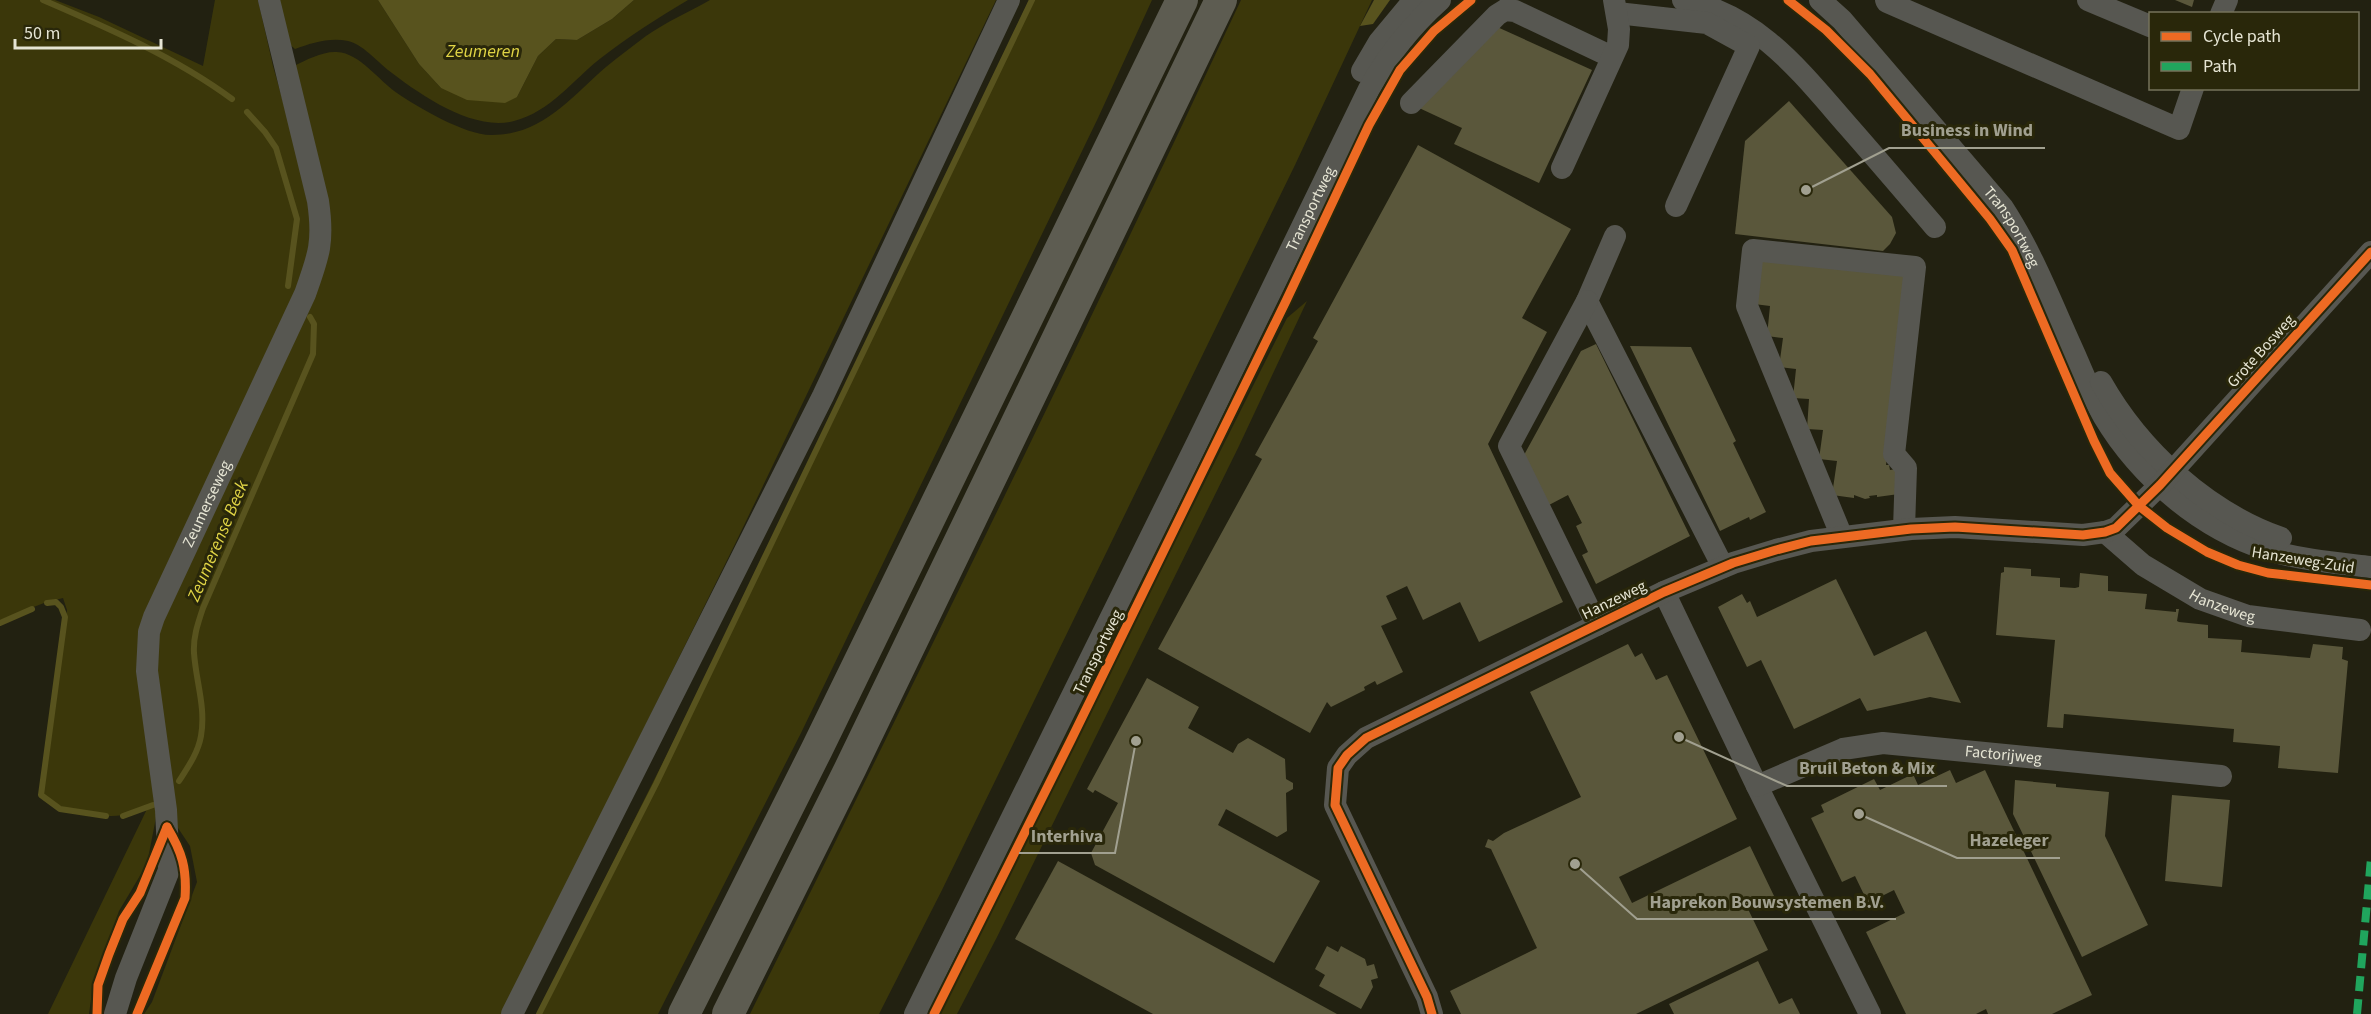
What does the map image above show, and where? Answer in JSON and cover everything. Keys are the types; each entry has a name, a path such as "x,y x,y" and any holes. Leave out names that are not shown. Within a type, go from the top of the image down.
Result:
{"highway":[{"path":"684,1014 822,738 1182,0"},
{"path":"728,1014 851,766 1221,0"}],"street":[{"name":"Zeumerseweg","path":"115,1014 126,978 169,870 166,810 147,670 149,632 305,294 319,255 322,230 318,201 269,0"},
{"path":"512,1014 823,396 1009,0"},
{"name":"Transportweg","path":"899,1014 1162,487 1363,69 1379,42 1414,0"},
{"name":"Transportweg","path":"915,1014 1369,88 1382,65 1408,31 1440,0"},
{"path":"1683,0 1724,12 1759,34 1789,58 1935,226"},
{"name":"Transportweg","path":"1820,0 1842,20 2003,208 2018,230 2037,268 2104,417 2123,444 2167,477"},
{"name":"Transportweg","path":"1839,0 2011,197 2037,242 2109,396 2146,444 2167,477"},
{"path":"1886,0 2179,129 2192,90"},
{"path":"2088,0 2149,25"},
{"path":"1563,168 1617,45 1619,29 1616,6 1707,23 1749,46 1676,206"},
{"path":"1411,103 1497,15 1505,10 1515,11 1612,57"},
{"name":"Hanzeweg","path":"1597,625 1509,446 1587,301 1615,236"},
{"path":"1842,537 1748,306 1753,250 1915,267 1894,454 1906,468 1904,529"},
{"name":"Grote Bosweg","path":"2167,477 2371,252"},
{"path":"1587,301 1723,567"},
{"path":"2105,532 2116,528 2167,477"},
{"name":"Hanzeweg-Zuid","path":"2167,477 2255,529 2305,545 2371,555"},
{"name":"Hanzeweg-Zuid","path":"2167,477 2204,520 2246,542 2295,556 2371,567"},
{"name":"Hanzeweg","path":"1432,1014 1427,997 1335,805 1338,768 1347,754 1366,738 1664,592 1723,567 1788,547 1904,529 1955,527 2083,535 2105,532 2143,565 2200,599 2248,616 2360,630"},
{"name":"Hanzeweg","path":"1664,592 1870,1014"},
{"name":"Factorijweg","path":"1757,786 1843,749 1882,743 2221,776"}],"shaded area":[{"path":"0,0 55,0 99,17 203,66 215,0 258,0 273,66 311,201 313,256 148,615 159,802 147,864 119,911 93,986 89,1014 48,1014 147,809 121,815 94,816 68,809 44,796 43,788 67,610 63,598 0,620"},
{"path":"279,0 378,0 419,64 441,88 517,97 538,56 556,39 577,40 612,19 634,0 688,0 612,50 550,103 527,117 498,123 481,121 447,109 401,80 364,49 348,41 328,40 295,49 288,43"},
{"path":"710,0 996,0 736,542 503,1014 144,1014 152,1002 197,882 190,846 176,825 151,649 324,259 294,66 326,53 345,54 361,62 397,93 443,120 482,134 510,133 526,129 555,112 606,67 646,36"},
{"path":"1029,0 1152,0 1098,118 801,733 658,1014 537,1014 765,558"},
{"path":"1241,0 1372,0 1295,165 942,890 879,1014 750,1014 1121,255"},
{"path":"1307,301 1238,448 997,937 957,1014 938,1014 1287,318"}],"water":[{"name":"Zeumeren","path":"378,0 634,0 612,19 577,40 556,39 538,56 517,97 505,103 467,100 441,88 419,64"},
{"path":"1374,0 1390,0 1373,24 1360,26"}],"building":[{"path":"2175,0 2194,0 2192,7"},
{"path":"1495,26 1592,70 1539,183 1454,144 1462,128 1417,107"},
{"path":"1789,101 1892,217 1896,233 1883,251 1735,234 1745,141"},
{"path":"1418,145 1571,229 1522,318 1547,332 1488,444 1563,602 1479,642 1460,602 1423,620 1407,586 1386,596 1397,619 1381,626 1403,672 1377,685 1375,681 1364,687 1365,690 1331,707 1327,702 1310,733 1158,649 1262,459 1255,455 1318,341 1313,338"},
{"path":"1759,256 1907,272 1886,465 1889,465 1890,470 1896,469 1899,494 1869,496 1870,498 1865,499 1854,495 1854,498 1832,495 1837,461 1819,459 1823,430 1807,429 1809,399 1793,398 1796,369 1779,367 1783,338 1767,336 1770,306 1754,304"},
{"path":"1596,344 1690,536 1596,584 1582,555 1588,552 1576,526 1582,523 1568,495 1549,505 1524,455 1581,351"},
{"path":"1630,346 1691,347 1736,441 1733,443 1766,512 1750,520 1749,517 1720,531"},
{"path":"2004,567 2031,569 2031,576 2060,578 2060,587 2079,587 2080,573 2108,576 2108,591 2147,594 2145,609 2176,612 2176,609 2179,609 2177,621 2208,625 2208,638 2242,640 2241,652 2310,658 2313,644 2343,647 2342,659 2348,661 2338,773 2278,768 2280,746 2233,742 2234,729 2064,714 2063,728 2047,727 2055,640 1996,635 2001,573 2004,572"},
{"path":"1836,579 1874,656 1926,631 1961,703 1930,697 1867,711 1860,698 1794,729 1761,660 1747,667 1718,607 1742,594 1747,603 1750,601 1757,617"},
{"path":"1628,644 1635,657 1642,653 1656,680 1667,675 1737,819 1619,877 1632,903 1750,846 1775,898 1761,905 1759,901 1747,907 1768,950 1636,1014 1461,1014 1450,991 1537,948 1491,849 1485,847 1488,839 1493,841 1504,833 1581,797 1530,692"},
{"path":"1147,678 1199,707 1188,728 1233,753 1238,744 1248,738 1285,759 1286,779 1293,783 1293,789 1286,793 1287,831 1277,837 1226,809 1218,825 1320,881 1274,963 1095,865 1091,853 1118,803 1095,790 1093,793 1087,789"},
{"path":"1950,770 1956,783 1985,770 2092,995 2052,1014 1988,1014 1986,1009 1976,1014 1906,1014 1866,932 1905,913 1894,890 1868,903 1855,876 1842,882 1811,818 1824,812 1821,805 1874,779 1880,790 1913,774 1918,785"},
{"path":"2015,780 2109,792 2105,836 2148,925 2082,957 2013,814"},
{"path":"2172,795 2230,800 2222,887 2165,881"},
{"path":"1058,861 1337,1014 1153,1014 1015,939"},
{"path":"1327,946 1338,952 1341,946 1365,959 1367,966 1374,964 1378,978 1371,980 1373,987 1361,1009 1319,986 1325,975 1315,969"},
{"path":"1758,961 1779,1004 1792,998 1800,1014 1674,1014 1669,1004"}],"waterway":[{"name":"Zeumerense Beek","path":"43,0 164,57 232,99"},
{"path":"539,1014 656,784 1032,0"},
{"name":"Zeumerense Beek","path":"247,112 276,148 297,219 288,286"},
{"name":"Zeumerense Beek","path":"179,781 195,754 201,736 202,705 194,653 198,625 203,608 313,354 314,324 310,317"},
{"name":"Zeumerense Beek","path":"47,603 56,602 65,617 41,795 60,809 106,816"},
{"name":"Zeumerense Beek","path":"0,623 32,609"},
{"name":"Zeumerense Beek","path":"123,816 153,805"}],"marked path":[{"path":"2357,1014 2371,858"}],"cycle path":[{"path":"934,1014 1286,301 1369,125 1400,70 1434,31 1471,0"},
{"path":"1788,0 1826,30 1870,74 1990,219 2012,250 2094,441 2110,473 2139,506 2167,528 2207,552 2238,565 2268,573 2371,585"},
{"path":"1432,1014 1427,997 1335,805 1338,768 1347,755 1366,738 1664,592 1733,563 1776,550 1811,541 1911,529 1955,527 2083,535 2116,528 2160,485 2371,252"},
{"path":"97,1014 98,985 109,954 123,919 140,893 167,827"},
{"path":"137,1014 185,898 182,861 167,827"}],"place":[{"name":"Business in Wind","path":"1806,190"},
{"name":"Bruil Beton & Mix","path":"1679,737"},
{"name":"Interhiva","path":"1136,741"},
{"name":"Hazeleger","path":"1859,814"},
{"name":"Haprekon Bouwsystemen B.V.","path":"1575,864"}]}
